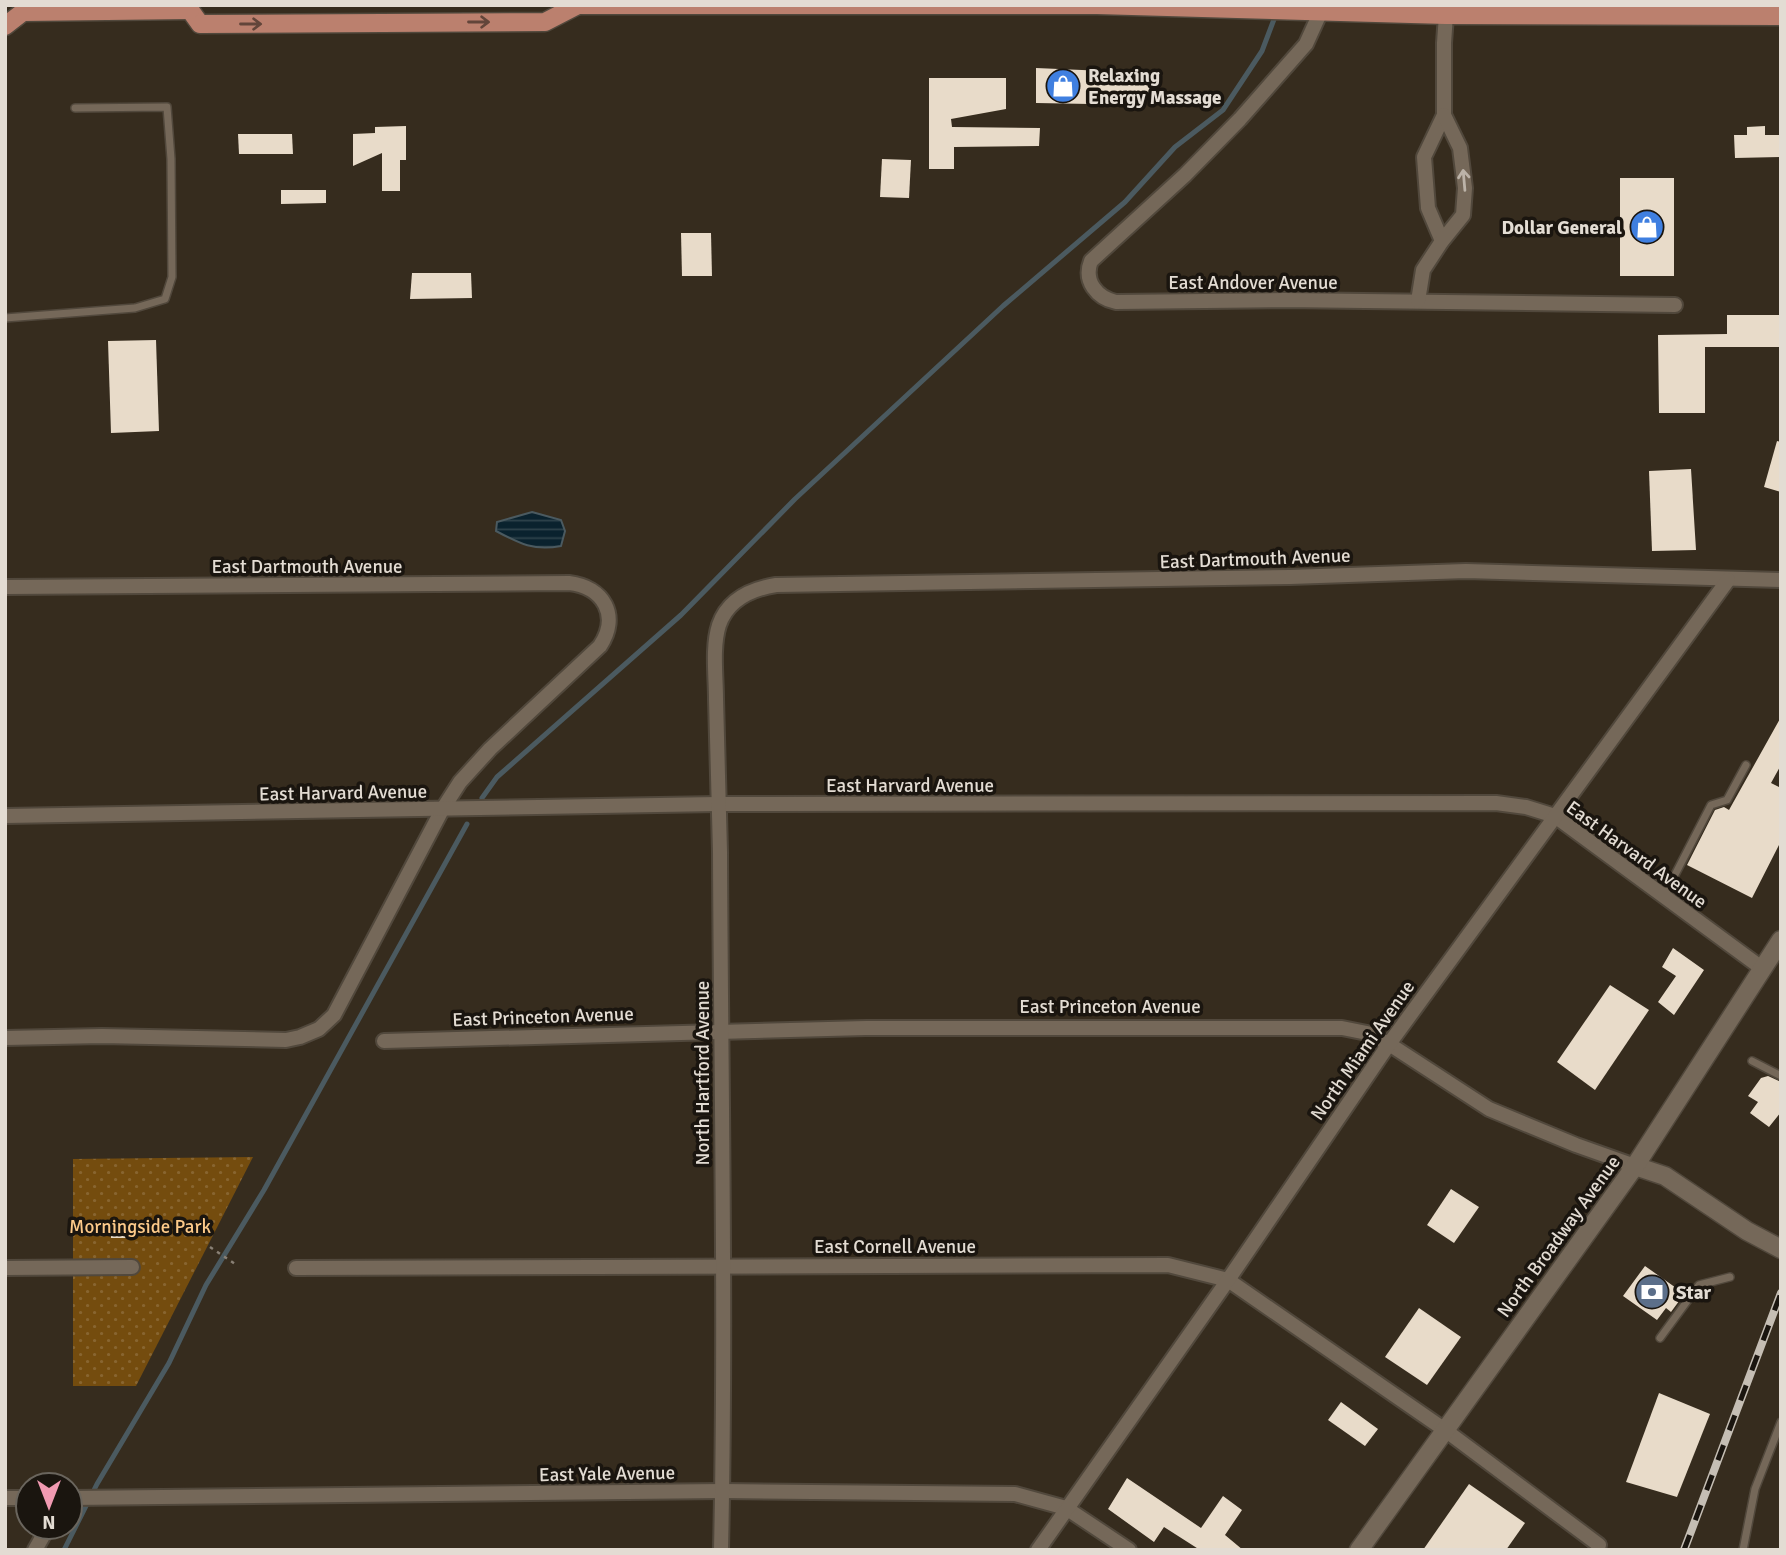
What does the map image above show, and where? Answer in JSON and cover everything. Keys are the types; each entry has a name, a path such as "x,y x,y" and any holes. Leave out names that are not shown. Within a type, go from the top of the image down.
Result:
{"main road":[{"path":"5,26 19,8 192,8 200,24 545,22 575,5 1097,5 1446,15 1572,10 1781,16"},
{"name":"North Broadway Avenue","path":"1359,1550 1634,1166 1781,940"},
{"name":"East Princeton Avenue","path":"1634,1166 1665,1176 1748,1231 1781,1249"}],"street":[{"name":"East Andover Avenue","path":"1321,11 1306,44 1240,119 1185,175 1097,253 1088,267 1089,279 1100,296 1116,302 1418,301 1675,305"},
{"path":"1442,241 1428,208 1424,158 1444,115 1446,15"},
{"path":"1418,301 1423,270 1463,215 1465,188 1460,148 1444,115"},
{"name":"East Dartmouth Avenue","path":"735,601 757,588 776,585 1265,578 1466,571 1781,580"},
{"name":"North Miami Avenue","path":"1038,1550 1228,1280 1389,1044 1728,580"},
{"name":"East Dartmouth Avenue","path":"5,587 569,583 587,587 603,601 608,610 610,625 600,646 490,749 460,782 442,810"},
{"name":"North Hartford Avenue","path":"721,1550 723,1266 717,635 720,622 735,601"},
{"name":"East Harvard Avenue","path":"5,816 718,804 1496,803 1526,807 1555,816 1763,969"},
{"path":"5,1038 102,1036 265,1041 300,1037 319,1029 334,1015 442,810"},
{"name":"East Princeton Avenue","path":"384,1041 720,1031 1294,1027 1355,1030 1389,1044 1489,1109 1634,1166"},
{"name":"East Cornell Avenue","path":"296,1268 1168,1265 1228,1280 1445,1430 1599,1545"},
{"path":"5,1268 132,1267"},
{"name":"East Yale Avenue","path":"84,1498 723,1491 1015,1494 1066,1508 1129,1550"}],"lane":[{"path":"5,318 135,308 165,299 172,277 171,159 167,107 75,108"},
{"path":"1664,896 1712,805 1727,800 1746,765"},
{"path":"1752,1061 1781,1076"},
{"path":"1660,1338 1699,1285 1730,1277"},
{"path":"1743,1550 1755,1489 1781,1422"}],"path":[{"path":"210,1247 238,1266"}],"green space":[{"name":"Morningside Park","path":"253,1157 136,1386 73,1386 73,1159"}],"water":[{"path":"532,512 561,520 565,531 561,546 543,548 527,545 496,531 497,522"}],"building":[{"path":"1036,68 1151,73 1150,99 1090,97 1090,104 1036,103"},
{"path":"929,78 1006,78 1006,109 951,119 952,127 1040,128 1039,146 954,147 954,169 929,169"},
{"path":"406,126 406,160 400,160 400,191 382,191 382,153 353,166 353,134 375,133 375,127"},
{"path":"1765,126 1765,135 1781,135 1781,157 1735,158 1734,135 1747,135 1747,127"},
{"path":"238,134 292,134 293,154 239,154"},
{"path":"882,159 911,160 909,198 880,197"},
{"name":"Dollar General","path":"1620,178 1674,178 1674,276 1620,276"},
{"path":"281,190 326,190 326,203 281,204"},
{"path":"681,233 711,233 712,276 682,276"},
{"path":"412,273 471,273 472,298 410,299"},
{"path":"1727,315 1781,315 1781,347 1705,347 1705,413 1659,413 1658,335 1727,334"},
{"path":"156,340 159,431 111,433 108,341"},
{"path":"1777,441 1781,442 1781,492 1764,487"},
{"path":"1691,469 1696,550 1652,551 1649,471"},
{"path":"1781,717 1781,765 1771,783 1781,788 1781,841 1752,898 1687,865 1715,810 1724,807 1729,810"},
{"path":"1673,948 1704,970 1674,1015 1658,1002 1676,976 1662,967"},
{"path":"1610,985 1649,1010 1595,1090 1557,1062"},
{"path":"1768,1076 1781,1082 1781,1112 1769,1127 1750,1113 1758,1102 1748,1096 1761,1078"},
{"path":"1451,1189 1479,1207 1454,1243 1427,1225"},
{"path":"111,1223 134,1223 134,1238 111,1238"},
{"name":"Star","path":"1645,1266 1679,1290 1677,1293 1682,1297 1671,1312 1666,1308 1657,1320 1623,1296"},
{"path":"1419,1308 1461,1337 1427,1385 1385,1357"},
{"path":"1659,1393 1710,1414 1677,1497 1626,1482"},
{"path":"1341,1402 1378,1429 1365,1446 1328,1420"},
{"path":"1127,1478 1201,1528 1223,1496 1242,1510 1225,1535 1243,1550 1200,1550 1164,1527 1154,1542 1108,1509"},
{"path":"1469,1484 1525,1523 1506,1550 1423,1550"}],"waterway":[{"path":"482,798 497,777 681,615 795,499 1003,306 1125,202 1175,147 1223,110 1262,51 1276,14"},
{"path":"64,1550 97,1484 169,1363 206,1285 264,1190 467,824"}],"railway":[{"path":"1684,1550 1781,1293"}],"place":[{"name":"Relaxing Energy Massage","path":"1063,86"},
{"name":"Dollar General","path":"1647,227"},
{"name":"Star","path":"1652,1292"}]}
